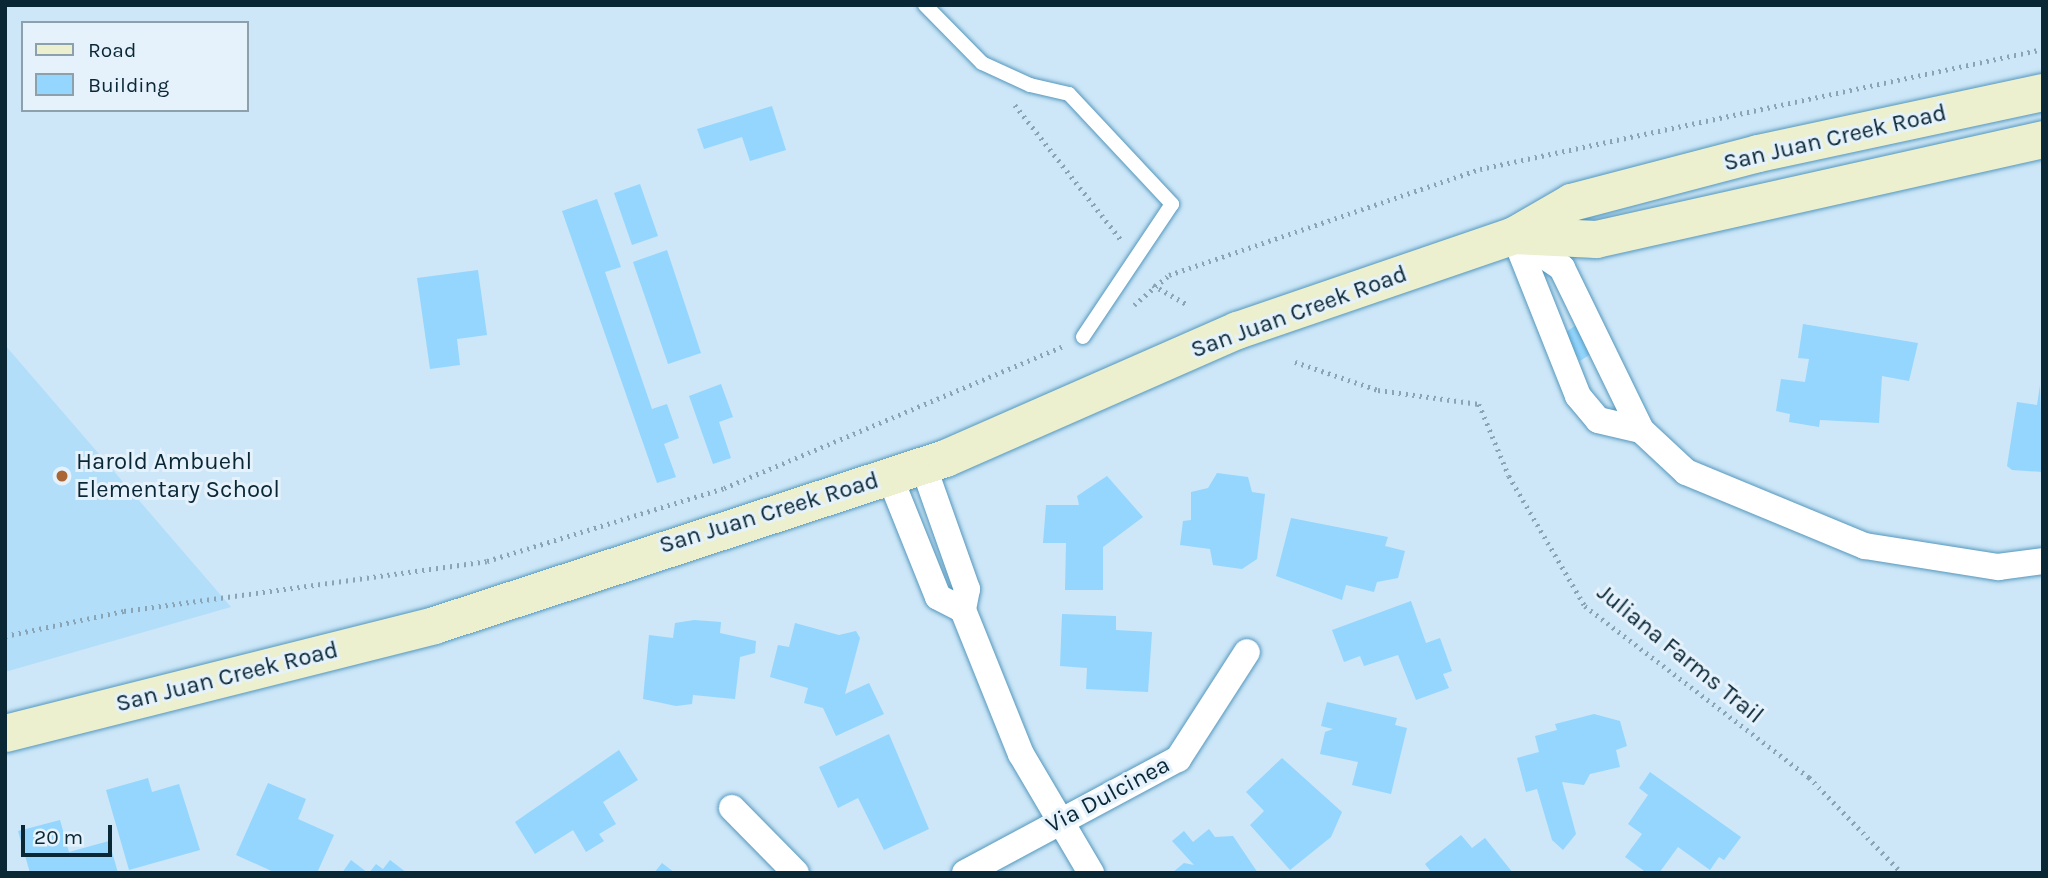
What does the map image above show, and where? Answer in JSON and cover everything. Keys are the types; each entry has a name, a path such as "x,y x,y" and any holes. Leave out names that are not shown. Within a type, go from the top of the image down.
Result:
{"street":[{"name":"San Juan Creek Road","path":"5,733 434,625 906,470 1237,330 1514,235 1571,202 1758,153 2043,92"},
{"name":"San Juan Creek Road","path":"1514,235 1596,239 2043,139"},
{"path":"1514,235 1578,396 1598,419 1641,430"},
{"path":"1514,235 1562,268 1641,430 1686,472 1865,547 1998,567 2043,561"},
{"path":"906,470 938,597 963,610"},
{"path":"906,470 967,589 963,610 1056,822 1091,873"},
{"name":"Via Dulcinea","path":"965,873 1178,759 1247,652"},
{"path":"732,808 796,873"}],"lane":[{"path":"925,5 982,63 1069,94 1172,204 1135,266 1083,337"}],"path":[{"path":"1128,312 1153,285 1360,206 1480,169 2043,49"},
{"path":"982,63 1098,207 1135,266 1153,285 1188,305"},
{"path":"5,636 124,611 487,561 724,488 1083,337"},
{"name":"Juliana Farms Trail","path":"1295,362 1378,390 1479,404 1509,476 1586,606 1809,777 1902,873"}],"shaded area":[{"name":"Harold Ambuehl Elementary School","path":"5,345 231,607 5,672"}],"building":[{"path":"772,106 786,150 750,161 742,137 704,149 697,129"},
{"path":"640,184 658,236 632,245 614,193"},
{"path":"597,199 621,267 605,272 652,409 667,404 679,438 664,444 676,477 657,483 562,211"},
{"path":"667,250 701,353 668,364 633,262"},
{"path":"478,270 487,335 457,339 460,365 430,369 417,278"},
{"path":"1579,323 1597,350 1580,361 1563,334"},
{"path":"1803,324 1918,343 1909,381 1882,376 1879,423 1820,420 1819,427 1789,422 1790,414 1776,411 1781,379 1805,382 1809,359 1798,358"},
{"path":"721,384 733,417 719,422 731,458 713,464 689,396"},
{"path":"2040,385 2043,472 2012,470 2007,466 2017,402 2037,405"},
{"path":"1217,473 1248,477 1252,492 1265,494 1257,559 1242,569 1213,565 1210,549 1180,545 1183,521 1191,520 1191,492 1208,488"},
{"path":"1107,476 1143,517 1103,547 1103,590 1065,590 1066,543 1043,543 1046,505 1079,505 1077,496"},
{"path":"1291,518 1388,537 1385,546 1405,551 1398,578 1377,582 1374,592 1346,585 1342,600 1276,576"},
{"path":"1411,601 1426,643 1440,638 1452,671 1443,674 1449,688 1416,700 1398,655 1364,666 1360,656 1344,662 1332,630"},
{"path":"1062,614 1116,616 1116,630 1152,632 1148,692 1086,689 1087,668 1060,666"},
{"path":"694,620 721,622 720,633 756,641 755,653 740,657 735,699 693,695 692,704 676,706 643,699 649,635 673,638 675,623"},
{"path":"795,623 839,635 856,631 860,638 845,694 869,683 884,714 836,736 823,708 804,703 808,688 770,677 778,645 789,647"},
{"path":"1327,702 1397,718 1395,725 1407,728 1391,794 1352,785 1358,762 1320,754 1325,732 1333,729 1321,726"},
{"path":"1594,714 1620,721 1627,746 1616,750 1620,767 1590,774 1584,785 1562,782 1576,834 1563,850 1552,840 1537,789 1526,792 1517,758 1539,752 1535,736 1557,730 1555,724"},
{"path":"889,734 929,829 884,850 858,798 838,808 819,767"},
{"path":"619,750 638,780 603,802 616,824 599,834 604,841 586,852 573,830 535,854 515,822"},
{"path":"1282,758 1342,812 1331,837 1290,870 1250,825 1264,811 1246,792"},
{"path":"1650,772 1741,837 1724,860 1719,857 1710,870 1678,847 1659,873 1647,873 1625,857 1642,834 1628,824 1648,795 1639,788"},
{"path":"148,778 152,792 179,784 200,850 129,870 106,790"},
{"path":"268,783 306,799 298,819 334,835 317,873 276,873 236,855"},
{"path":"60,820 69,852 109,841 118,873 30,873 18,831"},
{"path":"1209,829 1215,837 1233,836 1258,873 1172,873 1184,863 1194,865 1172,841 1184,831 1193,842"},
{"path":"1461,835 1472,848 1485,838 1513,873 1432,873 1425,864"},
{"path":"351,860 368,873 342,873"},
{"path":"390,860 407,873 369,873 376,864 383,869"},
{"path":"662,863 675,873 654,873"}],"place":[{"name":"Harold Ambuehl Elementary School","path":"62,476"}]}
